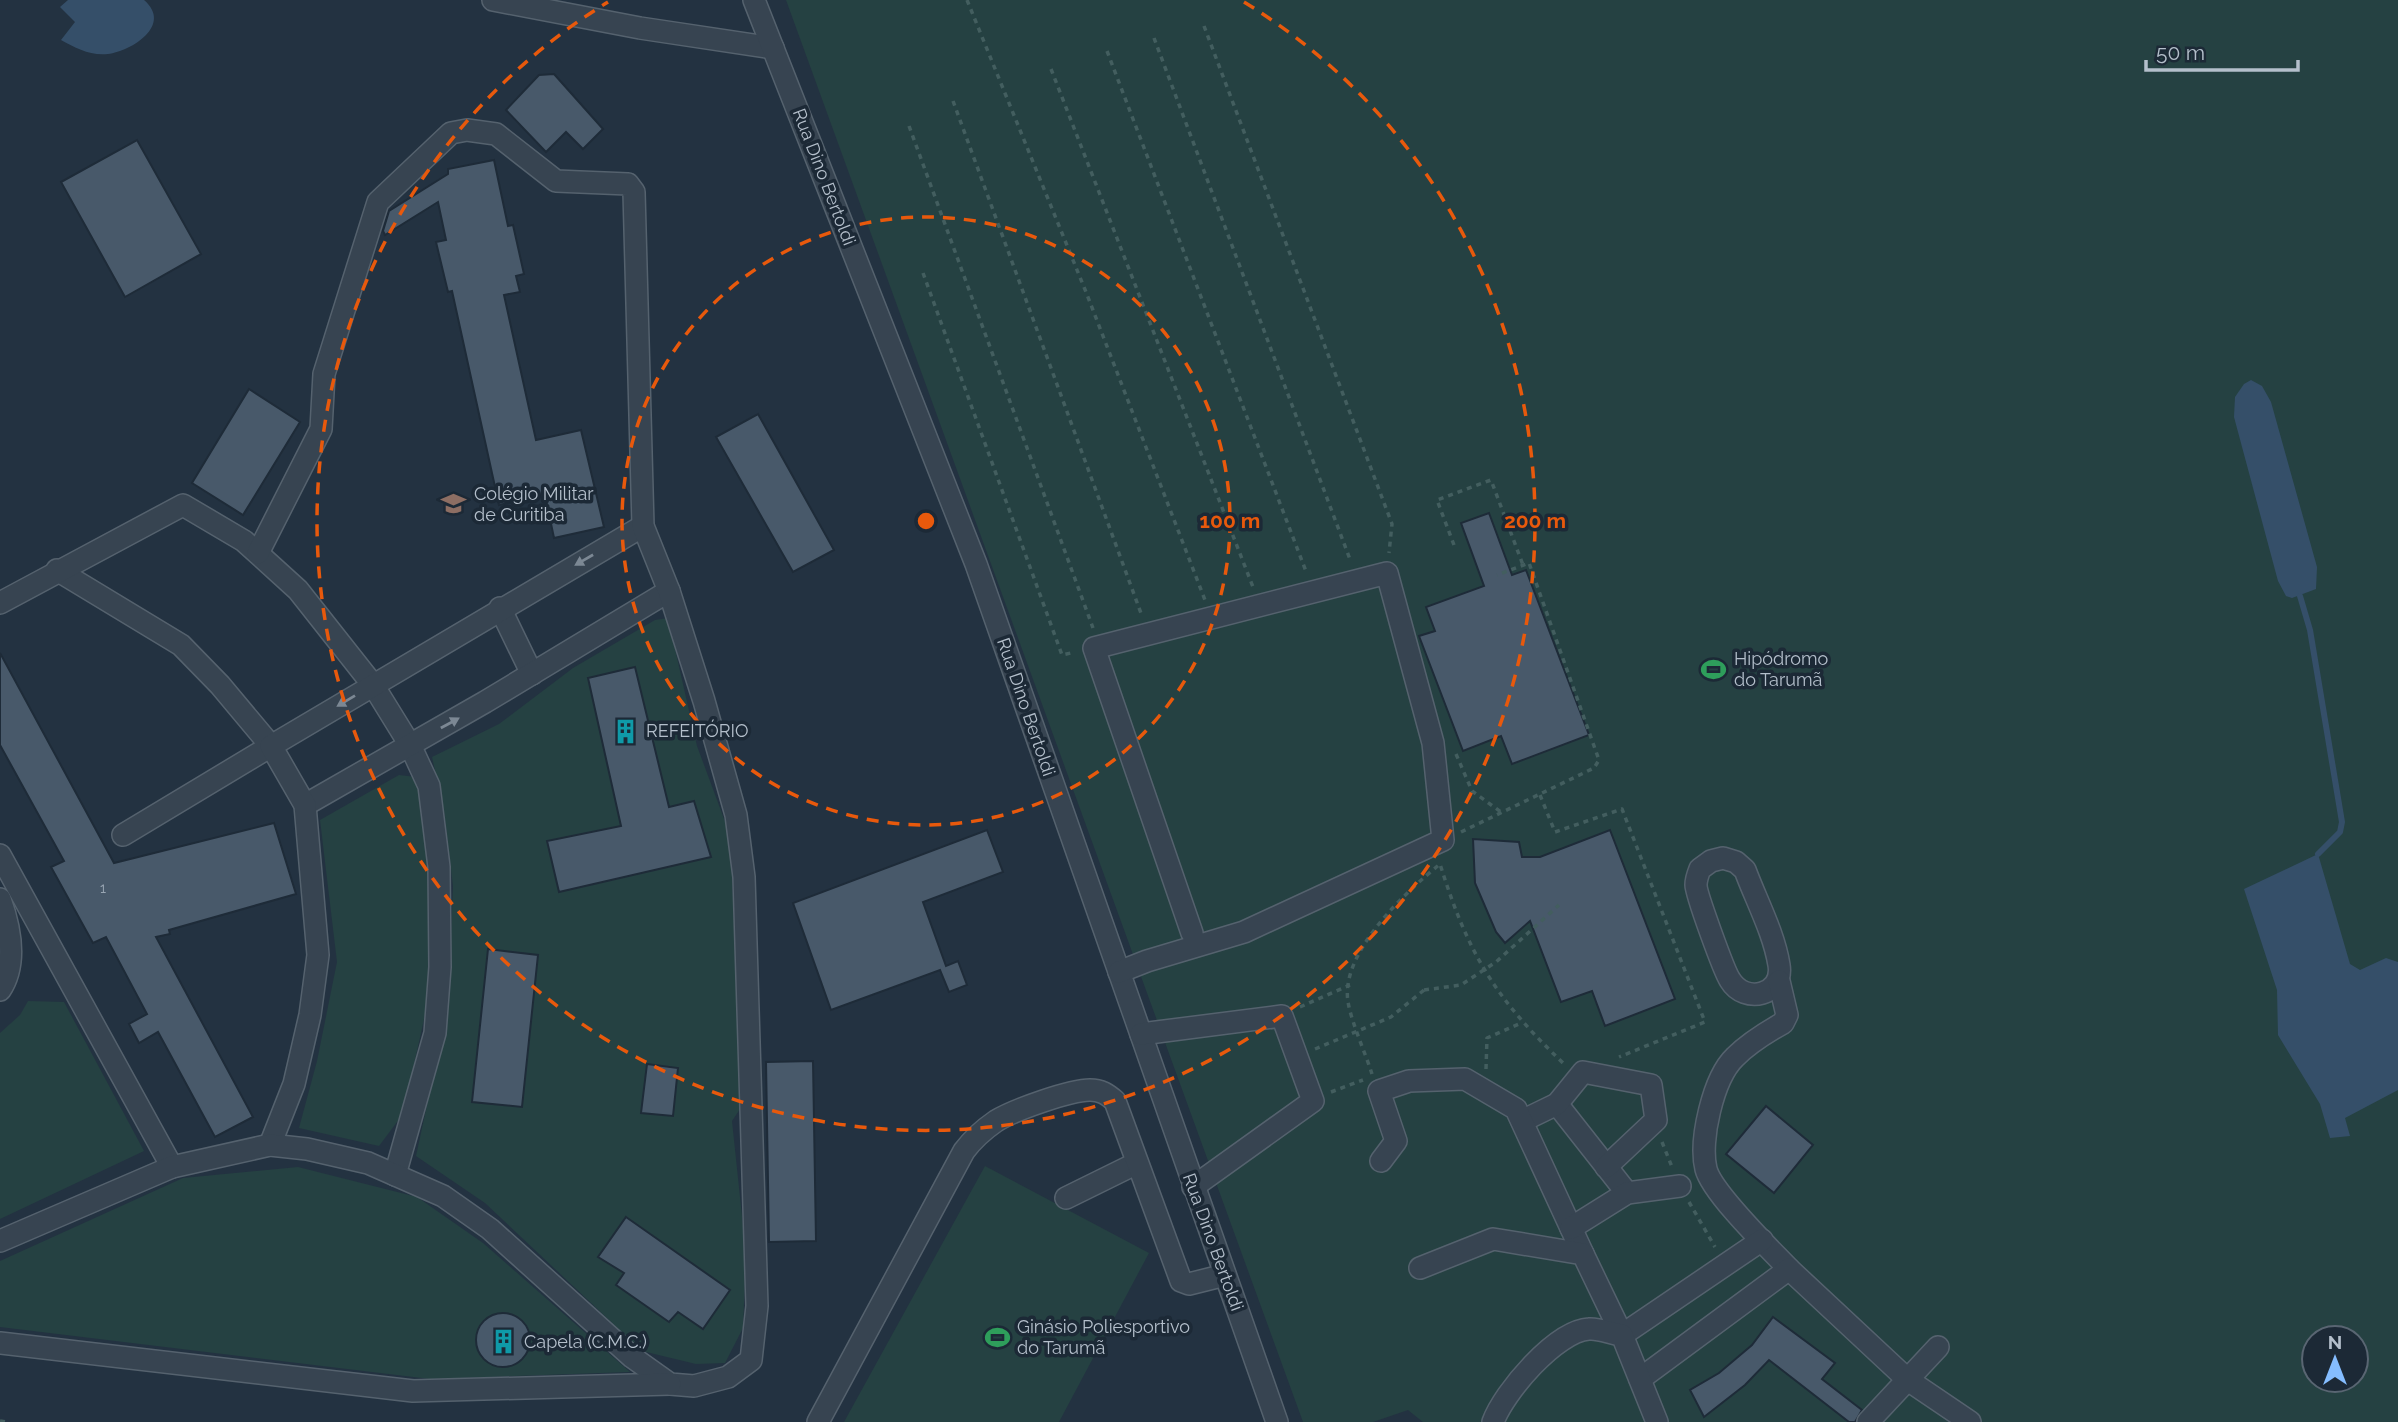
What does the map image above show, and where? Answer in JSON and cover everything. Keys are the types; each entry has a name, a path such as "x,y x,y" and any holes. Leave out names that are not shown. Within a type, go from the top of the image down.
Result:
{"street":[{"path":"493,0 583,9 773,48"},
{"name":"Rua Dino Bertoldi","path":"754,0 976,564 1277,1422"},
{"path":"0,1343 413,1391 670,1384 694,1386 728,1377 751,1360 757,1307 744,877 736,815 704,701 669,592 643,526 634,192 628,184 618,181 556,181 496,134 467,130 451,133 378,202 324,374 321,429 258,553"},
{"path":"0,603 57,570 183,505 244,541 298,590 373,685 410,745 429,786 439,867 440,967 435,1033 395,1175"},
{"path":"123,835 500,608 643,526"},
{"path":"57,570 181,645 220,685 271,746 305,804 318,955 310,1015 293,1084 270,1145"},
{"path":"1119,972 1189,960 1194,939 1097,648 1387,573 1433,743 1443,840 1244,932 1194,939"},
{"path":"305,804 669,592"},
{"path":"500,608 532,674"},
{"path":"0,855 11,929 5,983 0,990"},
{"path":"1779,981 1773,989 1763,994 1749,993 1730,981 1696,887 1700,869 1711,861 1723,859 1736,862 1745,870 1773,944 1787,1015 1783,1023 1733,1059 1714,1095 1704,1140 1706,1171 1789,1269 1908,1380 1970,1422"},
{"path":"6,895 172,1167"},
{"path":"1141,1034 1282,1016 1313,1101 1193,1187"},
{"path":"1522,1121 1557,1104 1583,1072 1651,1085 1656,1120 1606,1167"},
{"path":"1381,1161 1396,1141 1376,1084 1465,1079 1517,1109 1622,1335 1657,1422"},
{"path":"818,1422 964,1152 982,1131 999,1119 1073,1093 1090,1090 1105,1092 1115,1101 1181,1280 1189,1284 1225,1275"},
{"path":"1557,1104 1627,1193"},
{"path":"0,1241 172,1167 270,1145 307,1149 368,1163 443,1196 490,1229 632,1357 670,1384"},
{"path":"1066,1198 1137,1163"},
{"path":"1571,1228 1627,1193 1680,1186"},
{"path":"1420,1268 1493,1239 1583,1254"},
{"path":"1480,1422 1496,1415 1513,1384 1558,1343 1588,1329 1622,1335 1762,1240"},
{"path":"1640,1379 1789,1269"},
{"path":"1588,1329 1599,1289"},
{"path":"1868,1422 1938,1347"}],"path":[{"path":"967,0 1086,292 1212,618"},
{"path":"1204,26 1392,524 1387,573"},
{"path":"1154,38 1358,581"},
{"path":"1107,51 1314,592"},
{"path":"1051,69 1260,606"},
{"path":"953,101 1149,634"},
{"path":"909,126 1097,648 1062,655 923,273"},
{"path":"1454,545 1437,500 1491,480 1523,565"},
{"path":"1443,840 1594,768 1598,760 1529,563 1497,575"},
{"path":"1451,745 1472,791 1502,813"},
{"path":"1313,1101 1376,1084 1348,1001 1353,969 1381,917 1440,864 1463,930 1485,974 1521,1023 1565,1065 1583,1072 1705,1022 1622,809 1555,831 1540,795"},
{"path":"1296,1055 1391,1017 1424,990 1461,985 1496,962 1559,905"},
{"path":"1282,1016 1350,985"},
{"path":"1465,1079 1487,1069 1487,1038 1521,1023"},
{"path":"0,1421 6,1422"}],"green space":[{"name":"Hipódromo do Tarumã","path":"786,0 2398,0 2398,1422 1423,1422 1408,1410 1373,1422 1303,1422"},
{"path":"668,618 697,746 730,835 740,1045 740,1109 732,1121 746,1254 743,1328 725,1363 696,1364 642,1351 485,1203 416,1156 448,1008 453,886 444,811 432,757 499,724 573,668 655,620"},
{"path":"399,775 416,777 431,871 427,1006 403,1114 379,1146 299,1128 317,1061 337,962 320,820"},
{"path":"28,1001 64,1002 144,1151 0,1219 0,1033 20,1015"},
{"name":"Ginásio Poliesportivo do Tarumã","path":"985,1166 1149,1253 1059,1422 844,1422"},
{"path":"298,1167 417,1197 483,1243 630,1372 430,1379 0,1327 0,1261 183,1178"}],"water":[{"path":"68,0 144,0 152,9 152,27 138,42 118,52 95,54 83,51 61,40 75,22 60,7"},
{"path":"2251,380 2262,386 2271,402 2317,567 2316,589 2292,598 2286,596 2278,581 2234,417 2235,397 2244,384"},
{"path":"2318,854 2350,964 2360,970 2386,958 2398,962 2398,1090 2345,1118 2350,1136 2330,1138 2320,1104 2278,1035 2277,990 2244,889"}],"building":[{"path":"554,74 603,129 583,149 566,132 546,152 506,110 539,75"},
{"path":"137,140 201,254 125,297 61,182"},
{"path":"494,160 508,226 513,225 524,274 516,276 520,292 504,295 536,440 581,430 604,527 554,538 545,495 499,505 452,291 448,292 436,242 446,240 438,202 385,235 383,231 389,211 448,174 448,169"},
{"path":"249,389 300,422 243,515 192,483"},
{"path":"758,414 834,550 793,572 716,437"},
{"path":"1489,513 1512,575 1526,570 1589,735 1512,764 1501,736 1463,751 1419,636 1435,631 1426,607 1484,586 1461,523"},
{"path":"0,653 114,863 274,823 296,894 169,930 170,934 156,937 253,1117 215,1137 158,1032 139,1043 129,1024 147,1014 106,937 93,943 51,867 64,861 0,745"},
{"name":"REFEITÓRIO","path":"635,667 669,807 694,801 711,857 559,892 547,841 621,826 588,678"},
{"path":"987,830 1003,872 923,902 946,966 958,961 967,985 949,992 940,970 831,1010 793,903"},
{"path":"1610,830 1675,999 1605,1026 1592,991 1561,1002 1530,921 1505,943 1496,932 1475,883 1473,839 1519,842 1522,857 1540,857"},
{"path":"488,949 538,955 522,1107 472,1102"},
{"path":"813,1061 816,1241 769,1242 766,1062"},
{"path":"647,1064 678,1068 673,1116 641,1113"},
{"path":"1766,1106 1813,1145 1774,1193 1726,1154"},
{"path":"626,1217 730,1290 703,1329 678,1312 669,1322 616,1285 624,1273 598,1257"},
{"name":"Capela (C.M.C.)","path":"503,1313 522,1321 530,1340 522,1359 503,1367 484,1359 476,1340 484,1321"},
{"path":"1773,1317 1835,1363 1822,1379 1862,1410 1855,1422 1849,1422 1769,1360 1745,1385 1704,1417 1690,1390 1719,1373 1752,1345"}],"waterway":[{"path":"2300,596 2310,630 2342,822 2340,832 2318,854"}],"place":[{"name":"Colégio Militar de Curitiba","path":"454,504"},
{"name":"Hipódromo do Tarumã","path":"1714,669"},
{"name":"REFEITÓRIO","path":"626,731"},
{"name":"Ginásio Poliesportivo do Tarumã","path":"997,1337"},
{"name":"Capela (C.M.C.)","path":"504,1342"}]}
